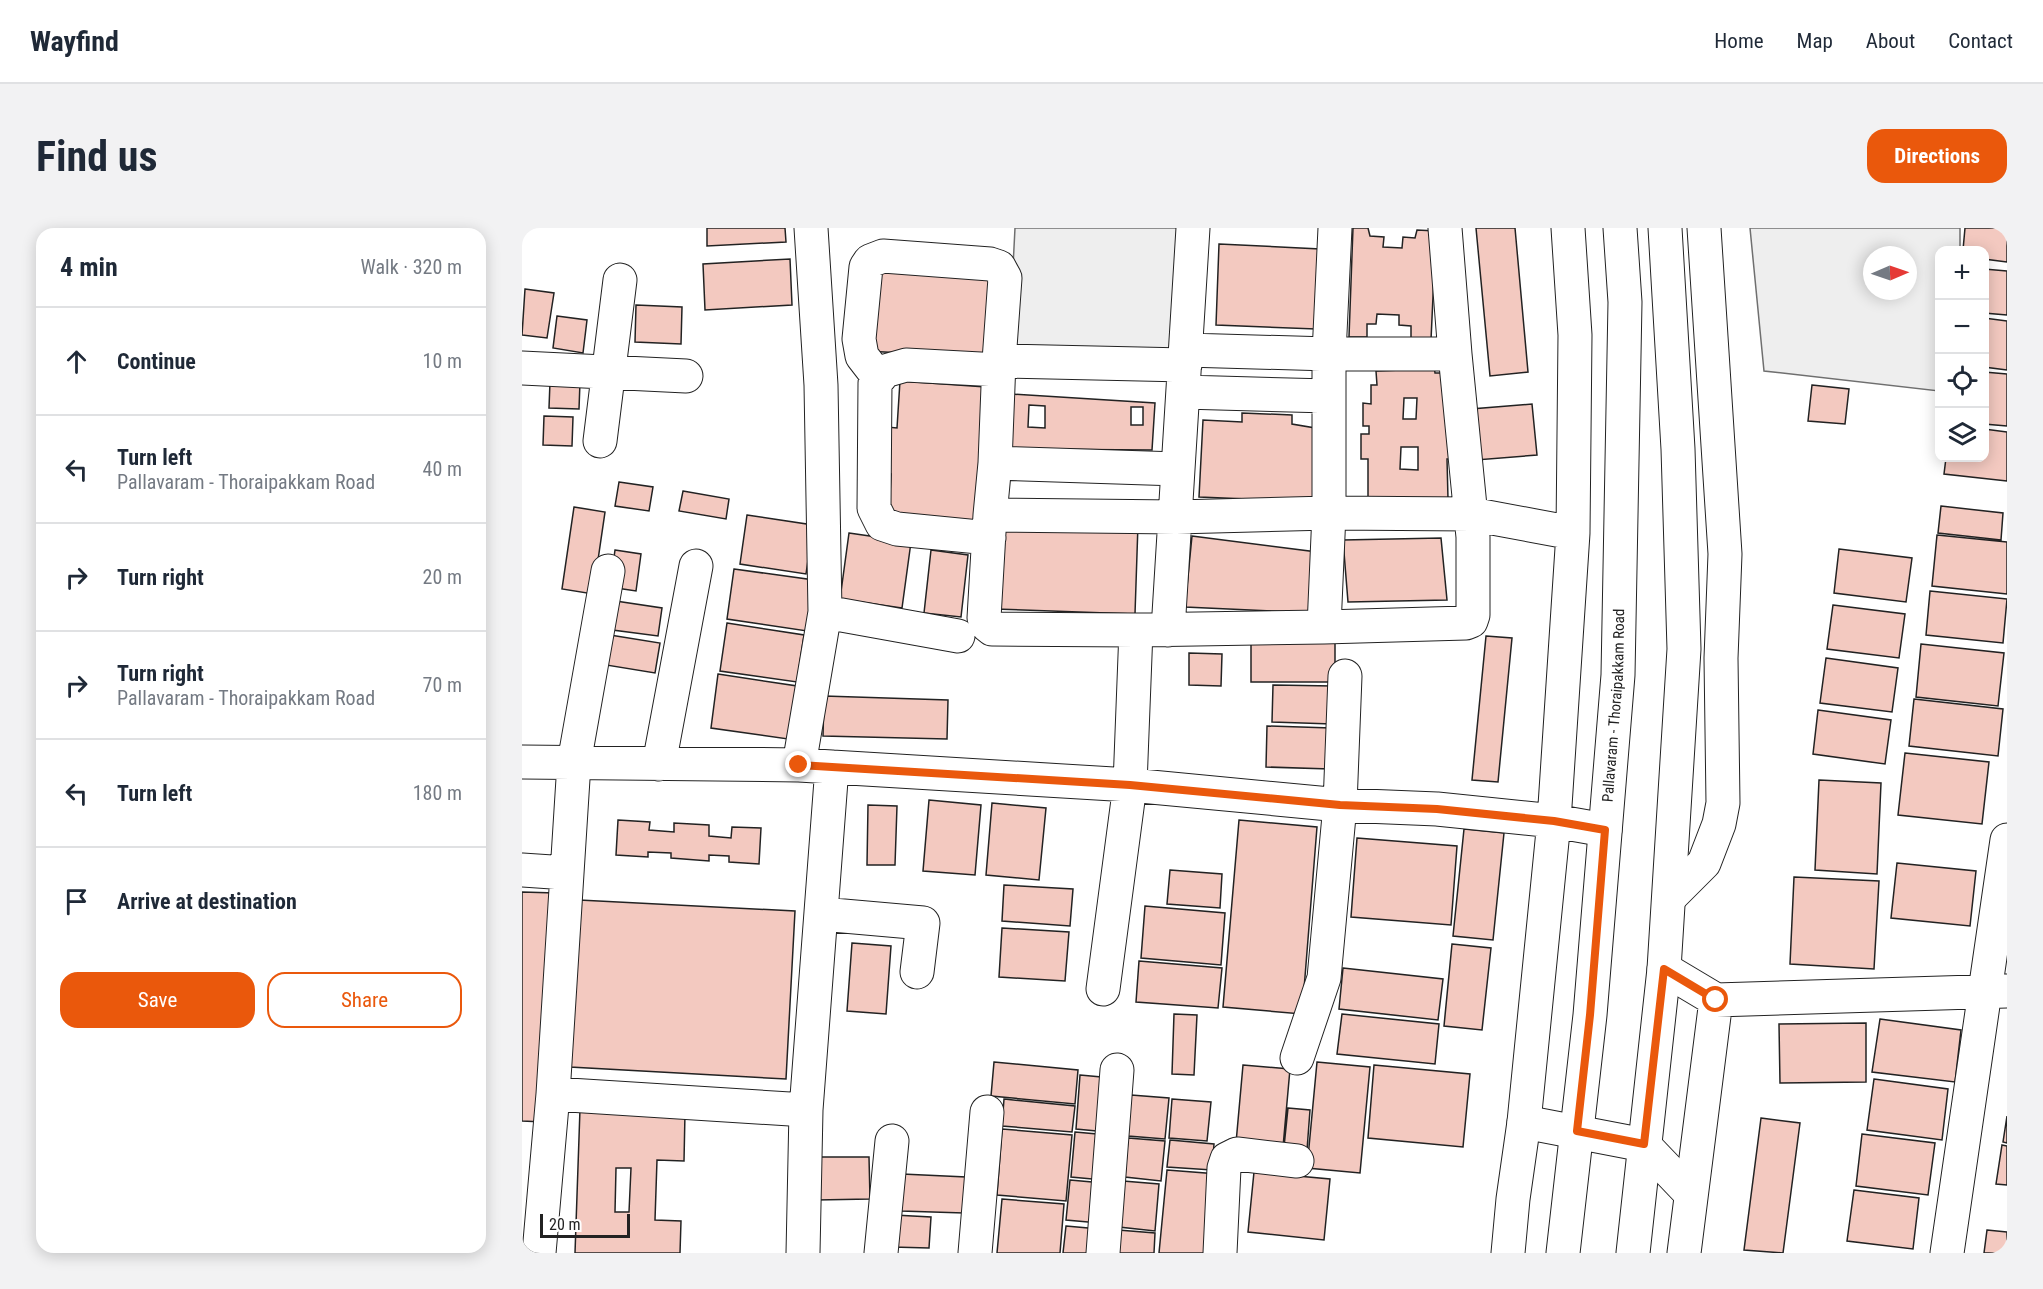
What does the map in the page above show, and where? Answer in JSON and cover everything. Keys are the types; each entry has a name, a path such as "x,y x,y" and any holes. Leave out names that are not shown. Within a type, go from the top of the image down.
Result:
{"street":[{"path":"799,765 825,612 821,385 811,228"},
{"path":"1168,630 1193,228"},
{"path":"1324,627 1329,513 1329,354 1335,228"},
{"path":"879,378 862,356 859,339 866,267 870,261 883,256 990,264 999,267 1005,278 984,618 992,629 1136,636 1168,630 1466,623 1471,621 1473,615 1472,525 1445,228"},
{"path":"1508,1253 1524,1122 1554,821 1573,543 1575,335 1568,228"},
{"name":"Pallavaram - Thoraipakkam Road","path":"1563,1253 1590,1015 1618,675 1625,302 1620,228"},
{"path":"1633,1253 1664,969 1684,649 1678,449 1665,228"},
{"path":"1670,897 1704,863 1719,824 1723,803 1721,658 1725,555 1704,228"},
{"path":"600,441 620,280"},
{"path":"1455,354 1329,354 1185,369 906,365 885,371 875,383 874,508 882,524 897,529 1329,513 1472,525 1573,543"},
{"path":"522,368 686,376"},
{"path":"1185,369 1329,396"},
{"path":"995,463 1178,469"},
{"path":"659,764 696,567"},
{"path":"539,1253 553,1094 574,763 608,571"},
{"path":"825,612 958,636"},
{"path":"1104,989 1130,785 1136,636"},
{"path":"1297,1058 1324,978 1340,805 1345,676"},
{"path":"522,762 799,765 1130,785 1340,805 1437,809 1554,821 1605,830"},
{"path":"803,1253 806,1110 832,767"},
{"path":"1947,1253 1996,991 2007,840"},
{"path":"522,870 567,873"},
{"path":"821,914 923,922 917,972"},
{"path":"1664,969 1716,1000 1996,991"},
{"path":"1684,1253 1716,1000"},
{"path":"1103,1253 1117,1070"},
{"path":"553,1094 806,1110"},
{"path":"975,1253 987,1112"},
{"path":"1524,1122 1644,1144 1690,1193"},
{"path":"881,1253 892,1141"},
{"path":"1220,1253 1224,1168 1227,1159 1237,1154 1297,1161"}],"shaded area":[{"path":"1015,228 1181,228 1175,353 1009,345"},
{"path":"1750,228 1960,228 1960,246 1935,246 1935,391 1764,371"}],"building":[{"path":"707,228 785,228 786,242 707,246"},
{"path":"1353,228 1368,228 1370,236 1384,237 1383,247 1402,248 1403,237 1415,238 1417,230 1436,231 1431,340 1411,339 1411,326 1399,325 1399,315 1377,314 1376,324 1367,324 1367,337 1349,337"},
{"path":"1476,228 1515,228 1528,372 1490,376"},
{"path":"1965,228 2007,228 2007,262 1989,260 1989,246 1963,246"},
{"path":"1219,244 1320,249 1316,329 1216,325"},
{"path":"790,259 792,305 705,310 703,264"},
{"path":"870,264 1000,271 995,358 866,351"},
{"path":"1989,269 2007,271 2007,315 1989,313"},
{"path":"525,289 554,293 547,338 522,335"},
{"path":"636,305 682,307 681,344 635,342"},
{"path":"557,316 587,320 583,353 553,348"},
{"path":"1989,319 2007,321 2007,370 1989,368"},
{"path":"1434,366 1435,373 1452,373 1459,459 1447,459 1448,499 1368,501 1368,459 1361,459 1361,434 1369,434 1369,426 1363,426 1363,403 1371,404 1371,385 1377,385 1376,371","holes":["1404,398 1417,398 1416,419 1403,419","1401,447 1418,447 1418,470 1400,469"]},
{"path":"1989,372 2007,374 2007,426 1989,424"},
{"path":"900,381 986,387 976,521 889,514 891,474 884,473 887,427 897,428"},
{"path":"550,382 580,382 579,409 549,408"},
{"path":"1812,385 1849,389 1845,424 1808,421"},
{"path":"1011,394 1155,403 1152,450 1005,449","holes":["1029,405 1045,406 1045,428 1028,427","1131,407 1143,407 1143,425 1131,425"]},
{"path":"1532,404 1537,455 1476,460 1471,409"},
{"path":"1242,413 1292,415 1292,424 1321,429 1322,502 1199,497 1203,420 1242,422"},
{"path":"544,416 573,417 572,446 543,445"},
{"path":"1989,430 2007,432 2007,481 1944,474 1946,462 1989,462"},
{"path":"619,482 653,487 649,511 615,506"},
{"path":"683,491 729,499 726,519 679,511"},
{"path":"1941,506 2003,513 2001,540 1938,533"},
{"path":"574,507 605,512 593,594 562,589"},
{"path":"747,515 813,525 806,574 740,564"},
{"path":"998,519 1138,524 1135,614 995,609"},
{"path":"849,533 911,542 902,608 840,599"},
{"path":"1937,535 2007,542 2007,594 1932,586"},
{"path":"1192,536 1317,552 1314,613 1185,607"},
{"path":"1441,538 1447,600 1348,602 1343,540"},
{"path":"1839,549 1912,558 1906,602 1834,593"},
{"path":"615,550 641,554 636,591 610,587"},
{"path":"931,550 968,555 961,617 924,613"},
{"path":"734,569 814,580 807,631 727,619"},
{"path":"1930,591 2007,599 2003,643 1926,635"},
{"path":"609,600 662,608 658,636 605,629"},
{"path":"1833,605 1905,614 1899,658 1827,649"},
{"path":"727,623 804,635 797,682 720,671"},
{"path":"610,635 660,643 655,673 606,665"},
{"path":"1486,636 1512,638 1498,782 1472,780"},
{"path":"1251,639 1335,639 1335,682 1251,682"},
{"path":"1921,644 2004,653 1998,706 1916,697"},
{"path":"1189,653 1222,654 1221,686 1189,685"},
{"path":"1826,658 1898,668 1892,712 1820,703"},
{"path":"718,674 797,686 788,739 711,728"},
{"path":"1273,685 1333,686 1332,724 1272,722"},
{"path":"824,696 948,700 947,739 823,736"},
{"path":"1914,699 2003,709 1998,756 1909,746"},
{"path":"1818,710 1891,720 1885,764 1813,754"},
{"path":"1267,726 1331,728 1330,769 1266,767"},
{"path":"1905,753 1989,762 1982,824 1898,815"},
{"path":"1819,780 1881,783 1877,874 1815,870"},
{"path":"929,800 981,805 975,875 923,871"},
{"path":"992,803 1046,808 1039,880 986,875"},
{"path":"868,805 897,806 895,865 867,865"},
{"path":"618,820 650,822 649,830 674,832 674,823 709,825 709,836 731,838 732,827 761,828 759,864 729,862 729,856 709,855 709,861 671,858 671,853 648,852 648,857 616,855"},
{"path":"1239,820 1317,827 1302,1014 1223,1007"},
{"path":"1464,829 1504,833 1493,940 1453,936"},
{"path":"1357,838 1457,846 1451,925 1351,917"},
{"path":"1897,863 1976,871 1970,926 1891,918"},
{"path":"1170,870 1222,874 1220,908 1167,904"},
{"path":"1794,877 1879,881 1874,969 1790,964"},
{"path":"1004,885 1073,889 1070,926 1002,921"},
{"path":"522,892 555,893 543,1122 522,1121"},
{"path":"579,900 795,911 786,1079 570,1067"},
{"path":"1145,906 1225,913 1221,965 1141,958"},
{"path":"1002,928 1069,932 1065,981 999,977"},
{"path":"852,943 891,946 886,1014 847,1011"},
{"path":"1452,944 1491,948 1482,1030 1444,1026"},
{"path":"1139,961 1222,968 1218,1008 1136,1002"},
{"path":"1343,968 1443,979 1438,1020 1339,1009"},
{"path":"1174,1014 1197,1015 1194,1075 1172,1074"},
{"path":"1342,1014 1439,1024 1435,1064 1337,1054"},
{"path":"1880,1019 1961,1030 1955,1082 1872,1072"},
{"path":"1866,1023 1866,1082 1780,1083 1779,1024"},
{"path":"994,1062 1078,1070 1075,1104 991,1096"},
{"path":"1317,1062 1370,1067 1360,1173 1307,1168"},
{"path":"1243,1065 1290,1069 1283,1147 1236,1143"},
{"path":"1374,1065 1470,1074 1463,1147 1368,1138"},
{"path":"1080,1075 1112,1078 1107,1132 1076,1129"},
{"path":"1874,1079 1948,1089 1942,1140 1867,1130"},
{"path":"1131,1095 1169,1098 1165,1139 1128,1136"},
{"path":"1004,1099 1075,1106 1072,1132 1002,1126"},
{"path":"1172,1099 1211,1102 1207,1141 1169,1138"},
{"path":"1288,1108 1310,1110 1307,1150 1284,1147"},
{"path":"580,1109 685,1113 684,1161 657,1160 655,1220 681,1221 680,1253 575,1253","holes":["616,1168 631,1168 629,1212 615,1212"]},
{"path":"2007,1116 2007,1143 2003,1142"},
{"path":"1761,1118 1800,1123 1783,1253 1744,1250"},
{"path":"1002,1129 1072,1135 1066,1201 997,1195"},
{"path":"1075,1132 1108,1135 1103,1180 1071,1177"},
{"path":"1862,1134 1935,1143 1928,1195 1856,1186"},
{"path":"1128,1138 1165,1141 1161,1181 1125,1177"},
{"path":"1170,1140 1214,1144 1212,1170 1167,1167"},
{"path":"2002,1145 2007,1146 2007,1185 1996,1184"},
{"path":"815,1157 869,1157 870,1199 816,1200"},
{"path":"1167,1170 1218,1174 1211,1253 1159,1253"},
{"path":"1254,1172 1330,1179 1324,1240 1248,1232"},
{"path":"902,1174 966,1177 964,1213 901,1211"},
{"path":"1070,1180 1103,1183 1099,1223 1066,1220"},
{"path":"1123,1181 1159,1184 1155,1231 1119,1227"},
{"path":"1854,1190 1919,1198 1913,1249 1847,1241"},
{"path":"1002,1199 1064,1204 1060,1253 997,1253"},
{"path":"894,1215 931,1217 929,1248 892,1247"},
{"path":"1066,1226 1099,1229 1097,1253 1063,1253"},
{"path":"1118,1230 1155,1233 1154,1253 1116,1253"},
{"path":"1987,1230 2007,1232 2007,1253 1984,1253"}],"route":[{"path":"799,765 1130,785 1340,805 1437,809 1554,821 1605,830 1590,1015 1577,1131 1644,1144 1664,969 1716,1000"}]}
